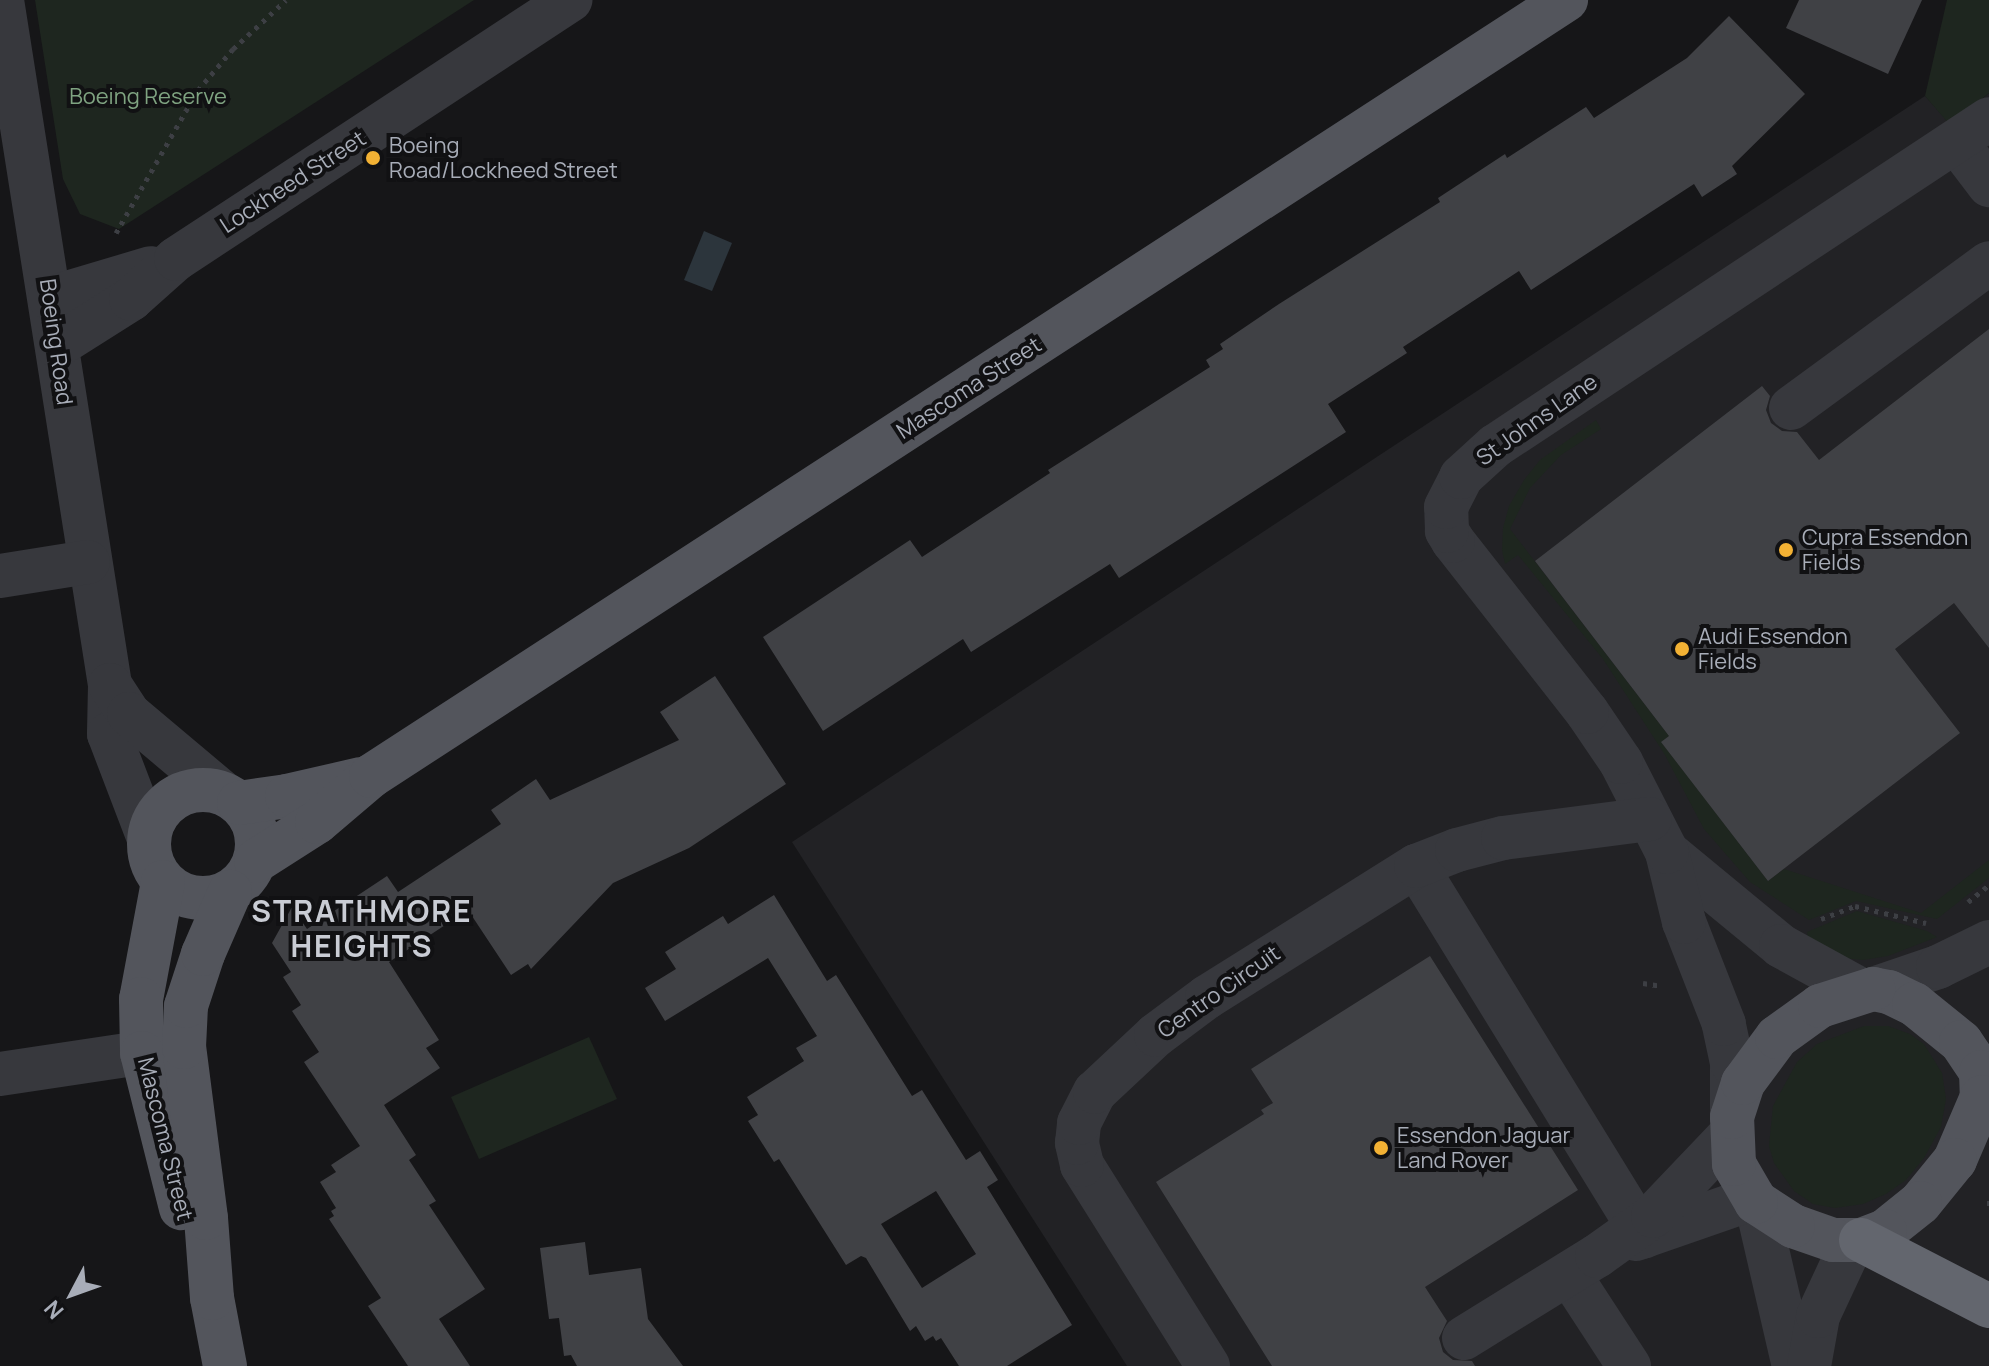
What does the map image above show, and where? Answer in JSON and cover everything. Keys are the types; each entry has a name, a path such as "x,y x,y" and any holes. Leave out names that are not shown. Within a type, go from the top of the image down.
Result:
{"highway":[{"path":"1857,1240 1989,1306"}],"main road":[{"name":"Mascoma Street","path":"163,1050 186,1006 203,954 243,877 317,822 371,776 1566,0"},
{"name":"Mascoma Street","path":"231,798 302,793 371,776"},
{"path":"208,790 231,798 256,829 243,877 213,898 195,899 163,882 149,854 149,839 152,822 175,797 208,790"},
{"name":"Mascoma Street","path":"163,882 141,999 163,1050 206,1218 212,1298 225,1366"},
{"path":"1868,990 1900,996 1928,1014 1961,1042 1985,1072 1982,1097 1971,1131 1945,1174 1900,1222 1857,1240 1804,1231 1755,1200 1734,1164 1731,1125 1743,1083 1777,1037 1820,1006 1868,990"},
{"path":"1945,1174 1988,1193"}],"street":[{"name":"Boeing Road","path":"2,0 88,562 110,685 109,734 149,839"},
{"name":"Lockheed Street","path":"57,346 131,299 176,259 571,0"},
{"path":"1973,131 1989,185"},
{"name":"St Johns Lane","path":"1731,1125 1732,1063 1724,1024 1684,922 1658,835 1621,762 1587,712 1453,541 1447,531 1446,507 1461,477 1495,446 1973,131"},
{"name":"Lockheed Street","path":"50,298 176,259"},
{"path":"1791,408 1989,263"},
{"path":"0,576 88,562"},
{"name":"Boeing Road","path":"110,685 129,714 231,798"},
{"name":"St Johns Lane","path":"1658,835 1781,946 1868,990"},
{"name":"Centro Circuit","path":"1208,1366 1082,1165 1077,1143 1082,1113 1105,1082 1182,1015 1416,866 1457,850 1503,838 1658,835"},
{"path":"1416,866 1641,1231"},
{"path":"1868,990 1938,967 1989,942"},
{"path":"0,1074 163,1050"},
{"path":"1641,1231 1731,1125"},
{"path":"1464,1338 1641,1231 1755,1200 1794,1366"},
{"path":"1809,1366 1818,1316 1857,1240"},
{"path":"1583,1265 1629,1366"}],"path":[{"path":"114,235 131,211 165,143 198,90 233,49 286,0"},
{"path":"1958,910 1989,885"},
{"path":"1816,921 1855,906 1937,926"}],"shaded area":[{"path":"1989,93 1989,1366 1127,1366 792,842 1925,96 1951,125"},
{"path":"704,231 732,243 712,291 684,280"}],"green space":[{"name":"Boeing Reserve","path":"35,0 474,0 119,229 80,214 63,179"},
{"path":"1947,0 1989,0 1989,93 1950,125 1925,96"},
{"path":"1596,420 1601,429 1561,455 1530,488 1510,529 1669,736 1662,743 1768,881 1784,869 1921,913 1989,860 1989,878 1937,919 1856,901 1809,920 1750,882 1704,829 1665,755 1603,659 1518,555 1505,564 1503,528 1509,506 1524,480 1540,460"},
{"path":"1857,911 1927,931 1937,937 1888,956 1863,960 1843,958 1809,944 1807,932"},
{"path":"1864,1026 1888,1026 1910,1034 1924,1044 1942,1073 1946,1099 1941,1127 1924,1158 1906,1180 1886,1194 1863,1204 1835,1208 1813,1204 1794,1191 1774,1163 1769,1146 1773,1106 1797,1062 1817,1044"},
{"path":"589,1037 617,1099 479,1159 451,1097"}],"building":[{"path":"1799,0 1922,0 1888,74 1786,28"},
{"path":"1729,16 1805,94 1732,166 1737,174 1702,197 1694,184 1531,290 1519,271 1403,347 1407,353 1328,404 1346,432 1119,578 1110,564 971,652 963,639 823,731 763,637 910,540 922,557 1050,473 1048,470 1210,367 1206,360 1223,349 1220,344 1440,202 1438,198 1505,154 1507,158 1586,107 1594,118 1687,58"},
{"path":"1989,329 1989,648 1954,603 1895,649 1960,733 1768,881 1661,742 1669,736 1535,561 1762,386 1770,396 1766,410 1771,423 1782,431 1797,432 1819,460"},
{"path":"715,676 786,784 689,848 613,883 531,969 528,964 511,975 468,910 389,962 439,1040 426,1048 440,1068 384,1105 416,1155 409,1160 436,1201 429,1205 485,1289 439,1319 470,1366 408,1366 368,1306 381,1298 329,1219 334,1216 331,1211 336,1208 320,1182 336,1172 331,1165 360,1146 304,1062 319,1052 292,1011 301,1005 283,977 291,972 272,943 292,907 307,929 387,876 398,892 501,824 491,810 536,779 550,800 679,740 660,712"},
{"path":"774,895 827,981 836,975 912,1096 922,1090 966,1160 980,1151 998,1180 987,1187 1072,1325 1007,1366 959,1366 941,1338 936,1341 933,1336 925,1341 916,1326 910,1331 866,1258 861,1256 846,1265 779,1159 774,1162 748,1121 758,1115 747,1097 804,1061 796,1048 817,1036 768,958 665,1021 645,988 676,969 665,952 723,916 728,924","holes":["936,1191 976,1254 922,1288 881,1224"]},
{"name":"Essendon Jaguar Land Rover","path":"1430,956 1578,1190 1425,1287 1447,1321 1439,1338 1443,1352 1453,1360 1472,1361 1475,1366 1272,1366 1156,1182 1264,1114 1261,1110 1273,1103 1251,1069"},
{"path":"585,1242 589,1275 641,1268 648,1319 683,1366 577,1366 571,1355 564,1356 559,1318 549,1319 540,1248"}],"place":[{"name":"Boeing Road/Lockheed Street","path":"373,158"},
{"name":"Cupra Essendon Fields","path":"1786,550"},
{"name":"Audi Essendon Fields","path":"1682,649"},
{"name":"Essendon Jaguar Land Rover","path":"1381,1148"}],"district":[{"name":"STRATHMORE HEIGHTS","path":"362,928"}]}
